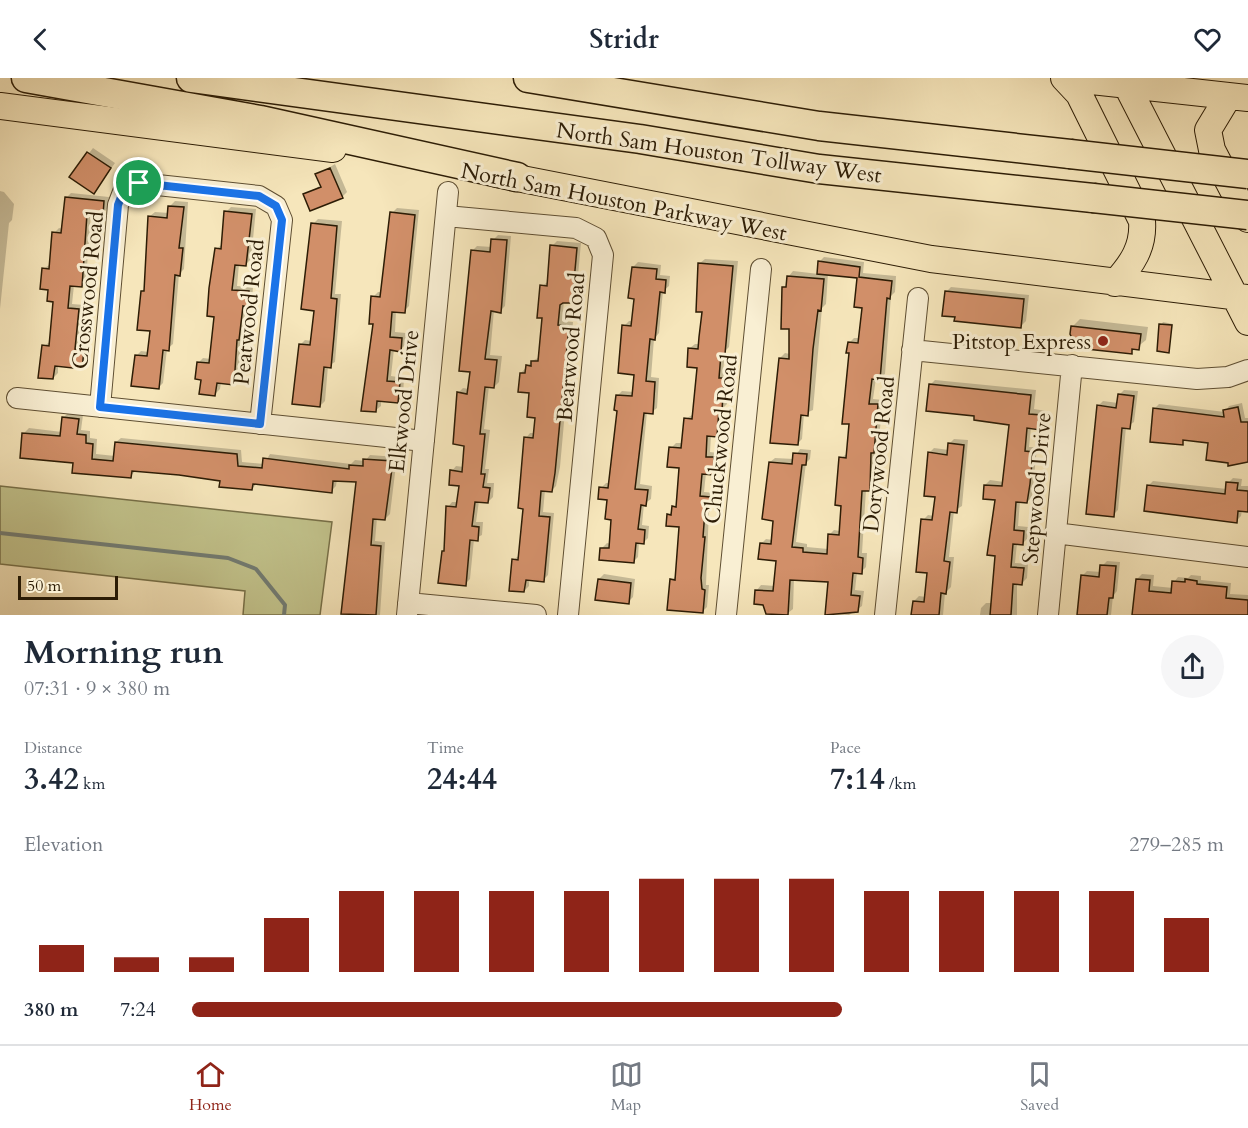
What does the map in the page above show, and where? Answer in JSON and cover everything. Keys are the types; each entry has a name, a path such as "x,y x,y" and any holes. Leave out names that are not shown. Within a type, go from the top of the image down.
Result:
{"highway":[{"path":"26,78 260,120 517,177"},
{"name":"North Sam Houston Tollway West","path":"191,78 640,139 819,169 1248,217"},
{"name":"North Sam Houston Tollway West","path":"528,78 819,126 1248,174"}],"main road":[{"path":"1064,78 1125,82 1238,98"},
{"path":"1064,78 1079,94 1142,221 1144,238 1131,265 1115,283"},
{"path":"1125,82 1242,297 1248,322"},
{"path":"1238,98 1208,130 1212,150 1248,217"},
{"name":"North Sam Houston Parkway West","path":"0,106 274,139 517,177 931,259 1242,297"}],"street":[{"name":"Crosswood Road","path":"100,407 118,205 123,192 139,183 259,196 276,206"},
{"name":"Elkwood Drive","path":"408,609 448,192"},
{"name":"Peatwood Road","path":"260,424 282,220 276,206"},
{"name":"Bearwood Road","path":"446,216 576,228 596,238 603,255 568,615"},
{"name":"Chuckwood Road","path":"726,615 761,269"},
{"name":"Dorywood Road","path":"885,615 918,297"},
{"path":"912,350 1197,379 1228,377 1248,370"},
{"name":"Stepwood Drive","path":"1048,615 1072,365"},
{"path":"17,398 424,441"},
{"path":"1055,533 1248,557"},
{"path":"408,609 536,615"}],"green space":[{"path":"0,486 332,522 320,615 243,615 245,591 0,564"}],"building":[{"path":"87,152 111,168 94,194 69,177"},
{"path":"330,168 343,198 310,211 303,194 321,187 315,174"},
{"path":"65,197 104,201 103,216 87,214 82,287 70,286 68,308 79,309 75,349 84,350 82,369 55,366 53,379 38,378 42,345 49,346 53,302 47,301 48,290 40,289 42,268 49,269 52,232 61,233"},
{"path":"168,206 184,207 179,248 183,248 180,276 175,275 169,351 163,350 159,389 131,386 135,355 147,356 150,331 137,330 141,291 144,291 148,216 167,218"},
{"path":"224,211 252,214 246,266 235,265 232,290 249,291 248,307 243,306 239,340 237,340 234,385 217,383 215,396 199,394 201,380 195,379 197,362 209,363 214,317 207,316 209,288 215,248 221,249"},
{"path":"390,212 415,215 405,313 392,312 390,337 402,338 401,352 390,350 387,381 400,382 398,403 377,401 376,412 361,411 373,324 369,324 371,296 380,297"},
{"path":"311,223 337,226 331,298 337,299 331,368 324,367 320,407 292,404 299,344 310,345 314,311 301,309"},
{"path":"491,239 507,240 501,313 491,311 485,359 497,360 494,388 485,387 480,434 485,434 481,474 485,474 483,487 490,488 488,503 475,502 472,526 479,527 478,541 470,540 466,586 438,583 442,551 444,551 446,506 456,507 459,486 449,485 450,470 462,472 464,446 453,444 457,392 467,394 470,372 459,371 471,250 490,252"},
{"path":"550,245 577,248 572,303 560,305 558,325 569,326 555,473 552,492 541,491 539,516 550,517 544,582 526,580 524,592 509,591 512,559 518,560 523,509 518,508 524,437 533,438 535,418 527,417 529,393 518,392 520,373 525,373 526,365 531,366 531,361 538,361 542,318 537,318 540,285 547,286"},
{"path":"818,261 860,267 859,277 892,281 890,299 887,298 880,380 872,379 869,404 878,404 874,453 871,453 870,491 862,491 858,557 863,558 862,574 853,573 851,595 860,596 858,612 825,615 828,582 790,580 788,615 766,614 763,605 754,604 755,590 773,591 776,561 758,559 760,543 771,544 773,521 762,519 769,462 792,464 793,453 807,454 806,465 802,465 792,547 803,548 803,552 827,554 828,534 839,535 841,506 835,505 839,457 846,458 849,424 842,424 849,353 846,353 848,342 858,343 862,308 854,307 857,278 817,274"},
{"path":"698,263 733,266 725,354 721,354 719,378 724,378 722,411 719,410 717,437 707,436 706,457 714,457 713,475 702,474 700,496 710,497 709,511 705,511 703,537 705,537 701,578 702,589 705,590 703,613 667,610 670,579 675,580 679,527 666,526 667,514 671,515 672,506 676,507 679,468 667,467 669,447 681,448 684,418 692,419 697,368 687,367 688,348 698,349 702,312 696,312"},
{"path":"632,267 657,269 656,279 666,280 665,293 660,292 655,340 650,339 646,381 655,382 653,414 644,413 635,489 648,490 646,506 641,505 638,529 645,530 644,544 636,543 634,563 599,560 600,548 609,548 611,520 605,519 607,500 598,499 599,487 608,488 617,411 614,410 616,395 632,396 634,375 618,373 622,325 631,326 634,299 628,298"},
{"path":"787,276 824,279 821,311 818,310 813,349 808,416 801,415 798,445 770,443 779,358 789,359 789,329 781,329 782,287 786,287"},
{"path":"945,291 1024,299 1021,328 954,321 955,317 942,316"},
{"path":"1159,324 1172,325 1169,353 1157,351"},
{"name":"Pitstop Express","path":"1071,326 1141,334 1139,350 1132,349 1132,354 1077,348 1070,334"},
{"path":"929,384 1031,395 1029,414 1042,415 1040,430 1027,428 1025,451 1033,452 1030,484 1027,503 1016,502 1014,530 1024,531 1023,545 1013,544 1011,567 1024,568 1022,585 1013,584 1011,615 990,615 995,556 987,555 995,500 983,499 984,485 1002,486 1009,425 974,420 974,416 926,411"},
{"path":"1118,394 1134,396 1130,429 1122,428 1114,517 1086,514 1097,405 1116,408"},
{"path":"1238,407 1241,422 1248,422 1248,462 1228,466 1228,463 1206,460 1208,443 1183,440 1183,445 1150,442 1153,408 1224,417 1223,410"},
{"path":"62,417 79,419 77,434 86,435 86,443 93,444 92,459 113,461 115,442 237,454 238,466 262,468 263,458 349,469 349,465 363,466 363,459 393,461 385,520 373,519 371,545 381,546 376,615 341,614 356,482 333,481 332,493 253,484 252,490 219,487 220,481 179,475 132,471 131,478 72,473 73,463 20,458 22,433 60,436"},
{"path":"948,443 964,445 957,513 950,512 944,561 950,562 946,594 941,593 939,615 911,615 913,601 924,602 927,573 916,572 921,519 932,520 935,497 924,496 928,452 947,455"},
{"path":"1226,482 1238,483 1237,490 1248,491 1248,512 1238,511 1237,523 1144,511 1147,485 1225,494"},
{"path":"1100,565 1116,566 1113,598 1109,598 1107,615 1077,615 1081,575 1099,577"},
{"path":"598,579 631,583 629,604 595,600"},
{"path":"1136,579 1150,580 1149,591 1171,593 1172,581 1185,582 1185,579 1197,581 1197,584 1227,587 1226,598 1248,600 1248,615 1132,615"}],"waterway":[{"path":"0,533 228,558 256,569 285,605 284,615"}],"place":[{"name":"Pitstop Express","path":"1103,341"}],"route":[{"path":"139,183 259,196 276,206 282,220 260,424 100,407 118,205 123,192 139,183"}]}
